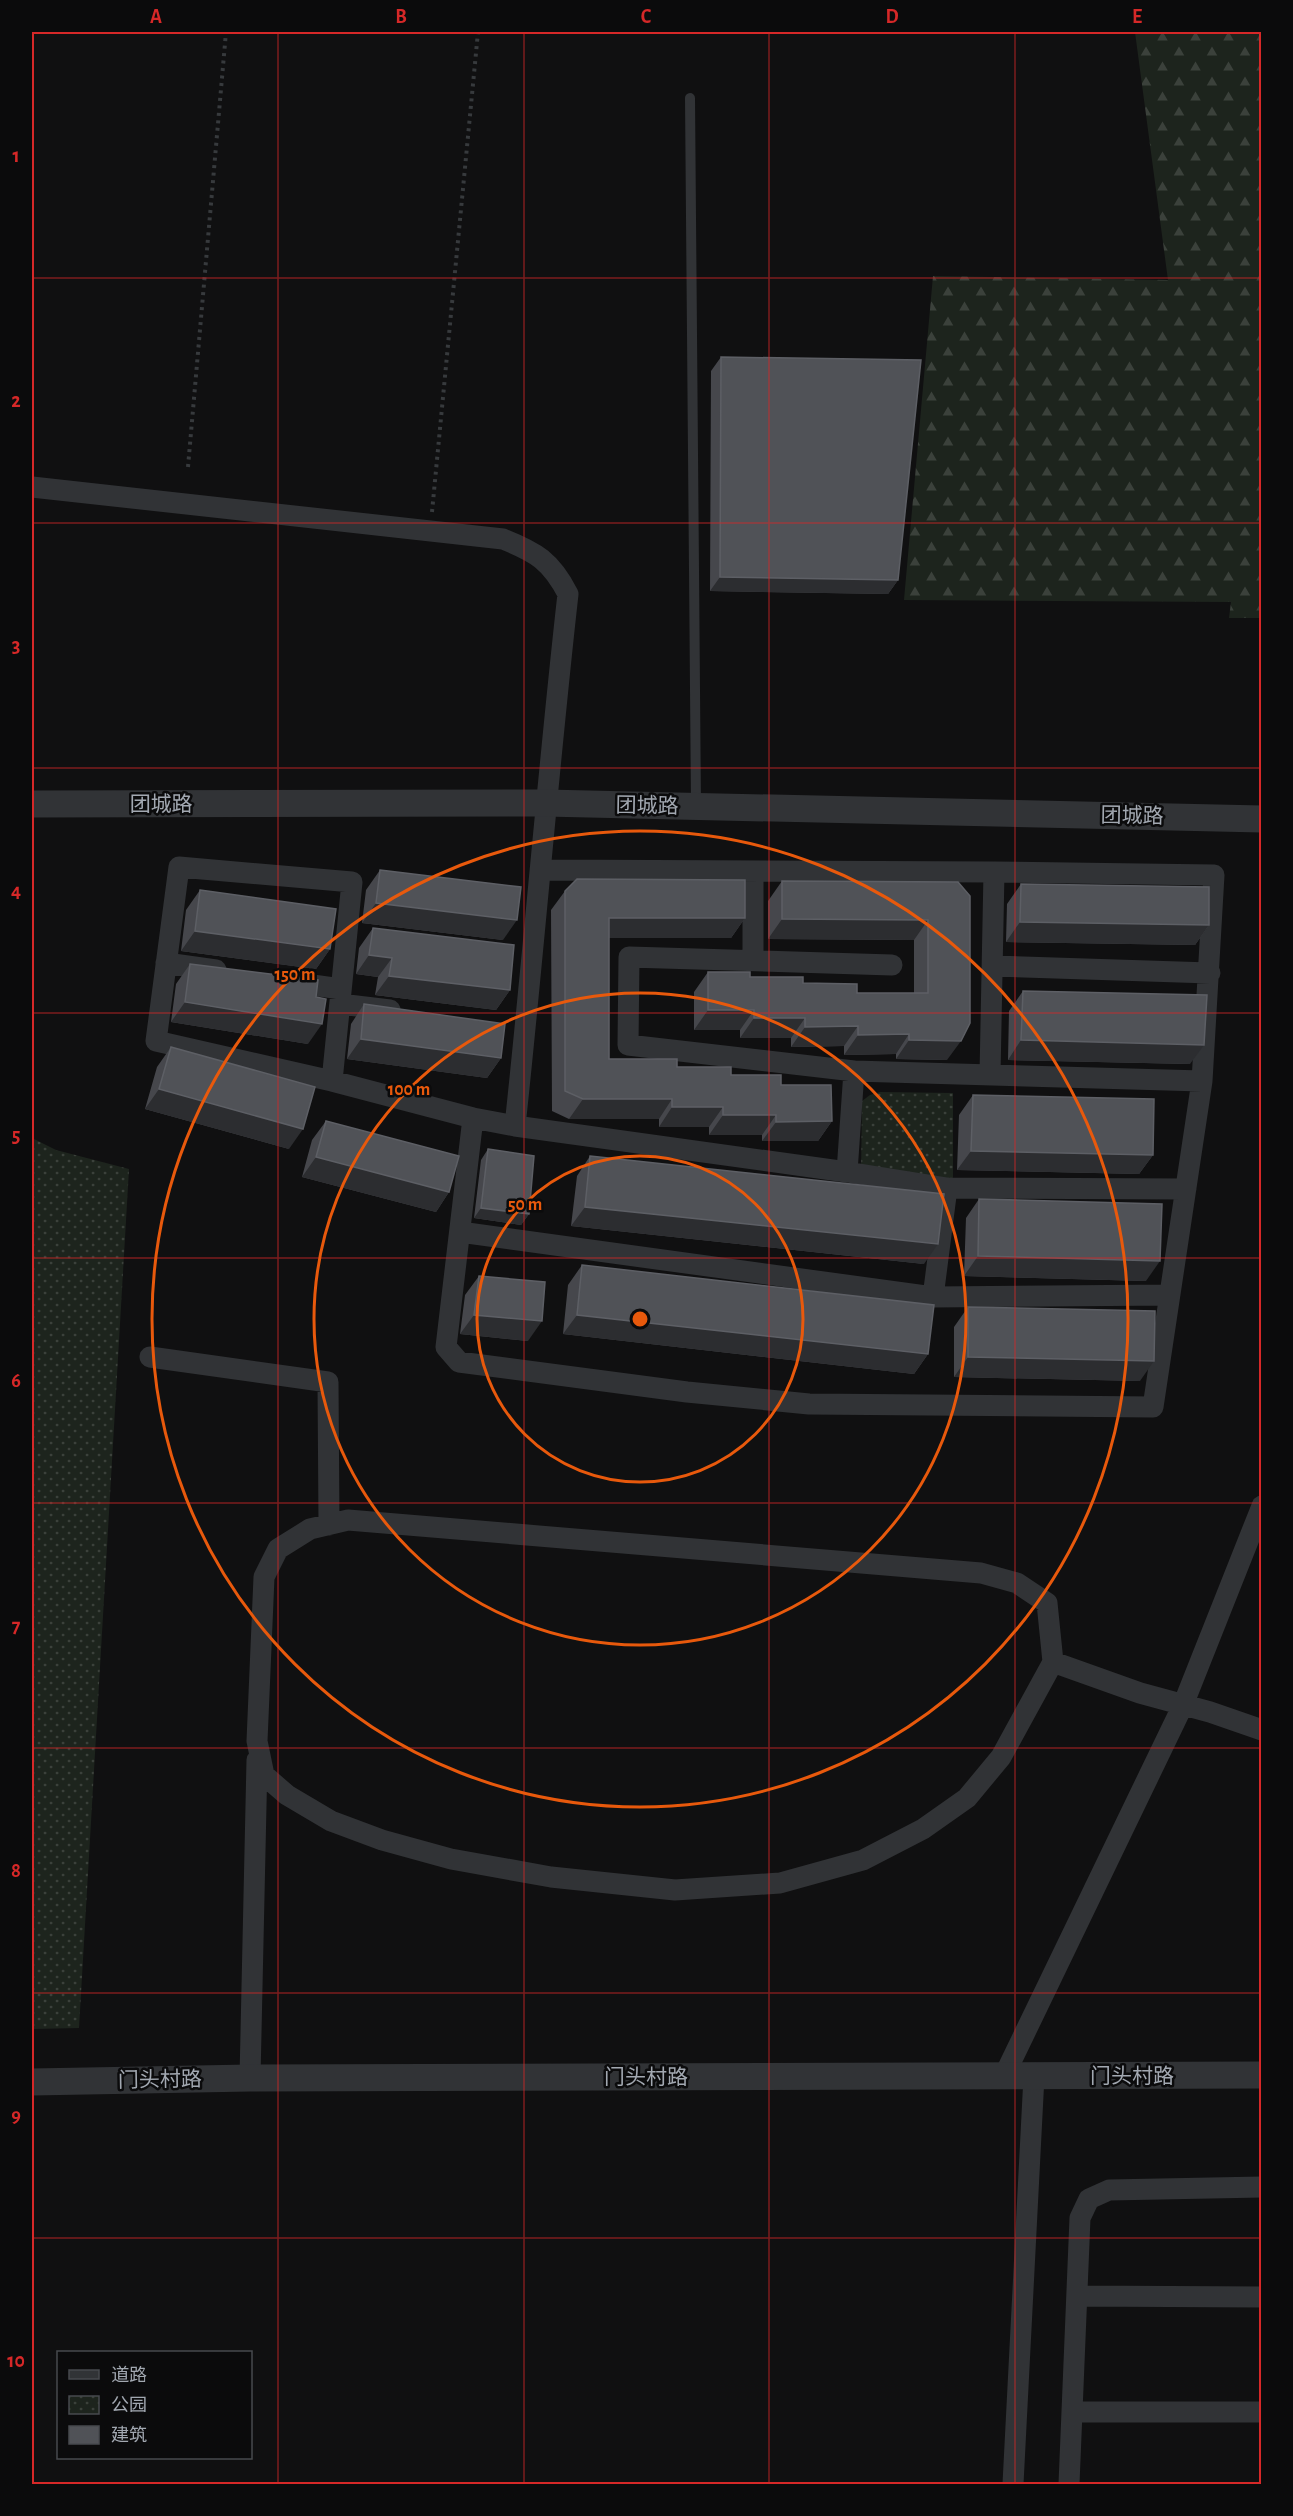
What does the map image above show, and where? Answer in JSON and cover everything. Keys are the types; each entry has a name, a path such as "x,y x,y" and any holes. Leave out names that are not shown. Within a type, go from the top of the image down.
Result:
{"street":[{"path":"32,487 503,538 535,552 557,573 568,594 544,804 542,870 515,1126"},
{"name":"团城路","path":"32,804 544,804 1262,819"},
{"path":"332,1081 352,882 179,867 156,1041 332,1081 473,1118 515,1126 948,1188 1186,1189"},
{"path":"473,1118 446,1347 459,1362 687,1392 809,1404 1153,1407 1202,1081 1214,875 542,870"},
{"path":"753,871 753,961"},
{"path":"990,1075 994,872"},
{"path":"347,934 370,937"},
{"path":"510,953 533,956"},
{"path":"892,965 628,957 628,1045 854,1071 1202,1081"},
{"path":"166,963 236,973"},
{"path":"993,966 1210,973"},
{"path":"271,979 409,1013"},
{"path":"502,1025 526,1028"},
{"path":"847,1172 854,1071"},
{"path":"933,1297 948,1188"},
{"path":"460,1232 933,1297 1170,1295"},
{"path":"150,1357 328,1382 328,1525"},
{"path":"1004,2076 1183,1705 1262,1506"},
{"path":"250,2078 257,1741 264,1577 278,1549 310,1529 348,1520 981,1573 1017,1583 1047,1603 1053,1662 1001,1757 967,1797 923,1829 863,1860 780,1883 675,1890 551,1877 451,1859 382,1840 331,1821 286,1795 264,1775 257,1741"},
{"path":"1053,1662 1140,1693 1262,1730"},
{"name":"门头村路","path":"32,2082 250,2078 1262,2075"},
{"path":"1013,2484 1034,2076"},
{"path":"1069,2484 1080,2218 1089,2199 1109,2190 1262,2187"},
{"path":"1077,2296 1262,2297"},
{"path":"1071,2412 1262,2412"}],"lane":[{"path":"690,98 696,807"}],"path":[{"path":"188,467 226,32"},
{"path":"430,531 478,32"}],"green space":[{"path":"1135,32 1261,32 1261,618 1229,618 1231,602 904,600 933,276 1168,280"},
{"path":"880,1092 953,1093 953,1182 861,1175 862,1101"},
{"path":"32,1138 56,1150 129,1169 79,2028 32,2029"}],"building":[{"path":"721,357 921,360 898,580 720,577"},
{"path":"380,870 521,887 517,920 376,903"},
{"path":"577,879 745,880 745,918 609,918 609,1059 677,1059 677,1067 731,1067 731,1075 781,1075 781,1085 831,1085 832,1121 776,1122 776,1115 723,1115 723,1107 672,1107 672,1099 583,1099 565,1091 565,891"},
{"path":"782,881 958,882 970,896 970,1023 961,1041 909,1040 909,1034 858,1035 858,1026 805,1027 805,1018 754,1018 754,1010 708,1010 708,972 750,972 750,977 803,977 803,983 857,984 857,993 928,993 928,920 782,919"},
{"path":"1021,884 1209,887 1209,925 1020,922"},
{"path":"200,890 336,909 330,949 195,931"},
{"path":"373,928 514,945 510,990 389,976 392,958 369,955"},
{"path":"190,964 318,980 316,997 326,999 322,1024 185,1002"},
{"path":"1023,991 1207,995 1204,1045 1021,1040"},
{"path":"364,1004 505,1024 501,1058 361,1039"},
{"path":"171,1047 315,1087 303,1129 159,1089"},
{"path":"973,1095 1154,1099 1153,1155 971,1151"},
{"path":"326,1121 459,1156 449,1192 316,1157"},
{"path":"488,1149 534,1156 529,1214 481,1208"},
{"path":"590,1156 944,1194 938,1244 585,1207"},
{"path":"979,1199 1162,1204 1160,1261 978,1256"},
{"path":"582,1265 934,1305 928,1354 577,1315"},
{"path":"479,1276 545,1282 542,1321 474,1315"},
{"path":"968,1307 1155,1311 1154,1361 968,1357"}]}
